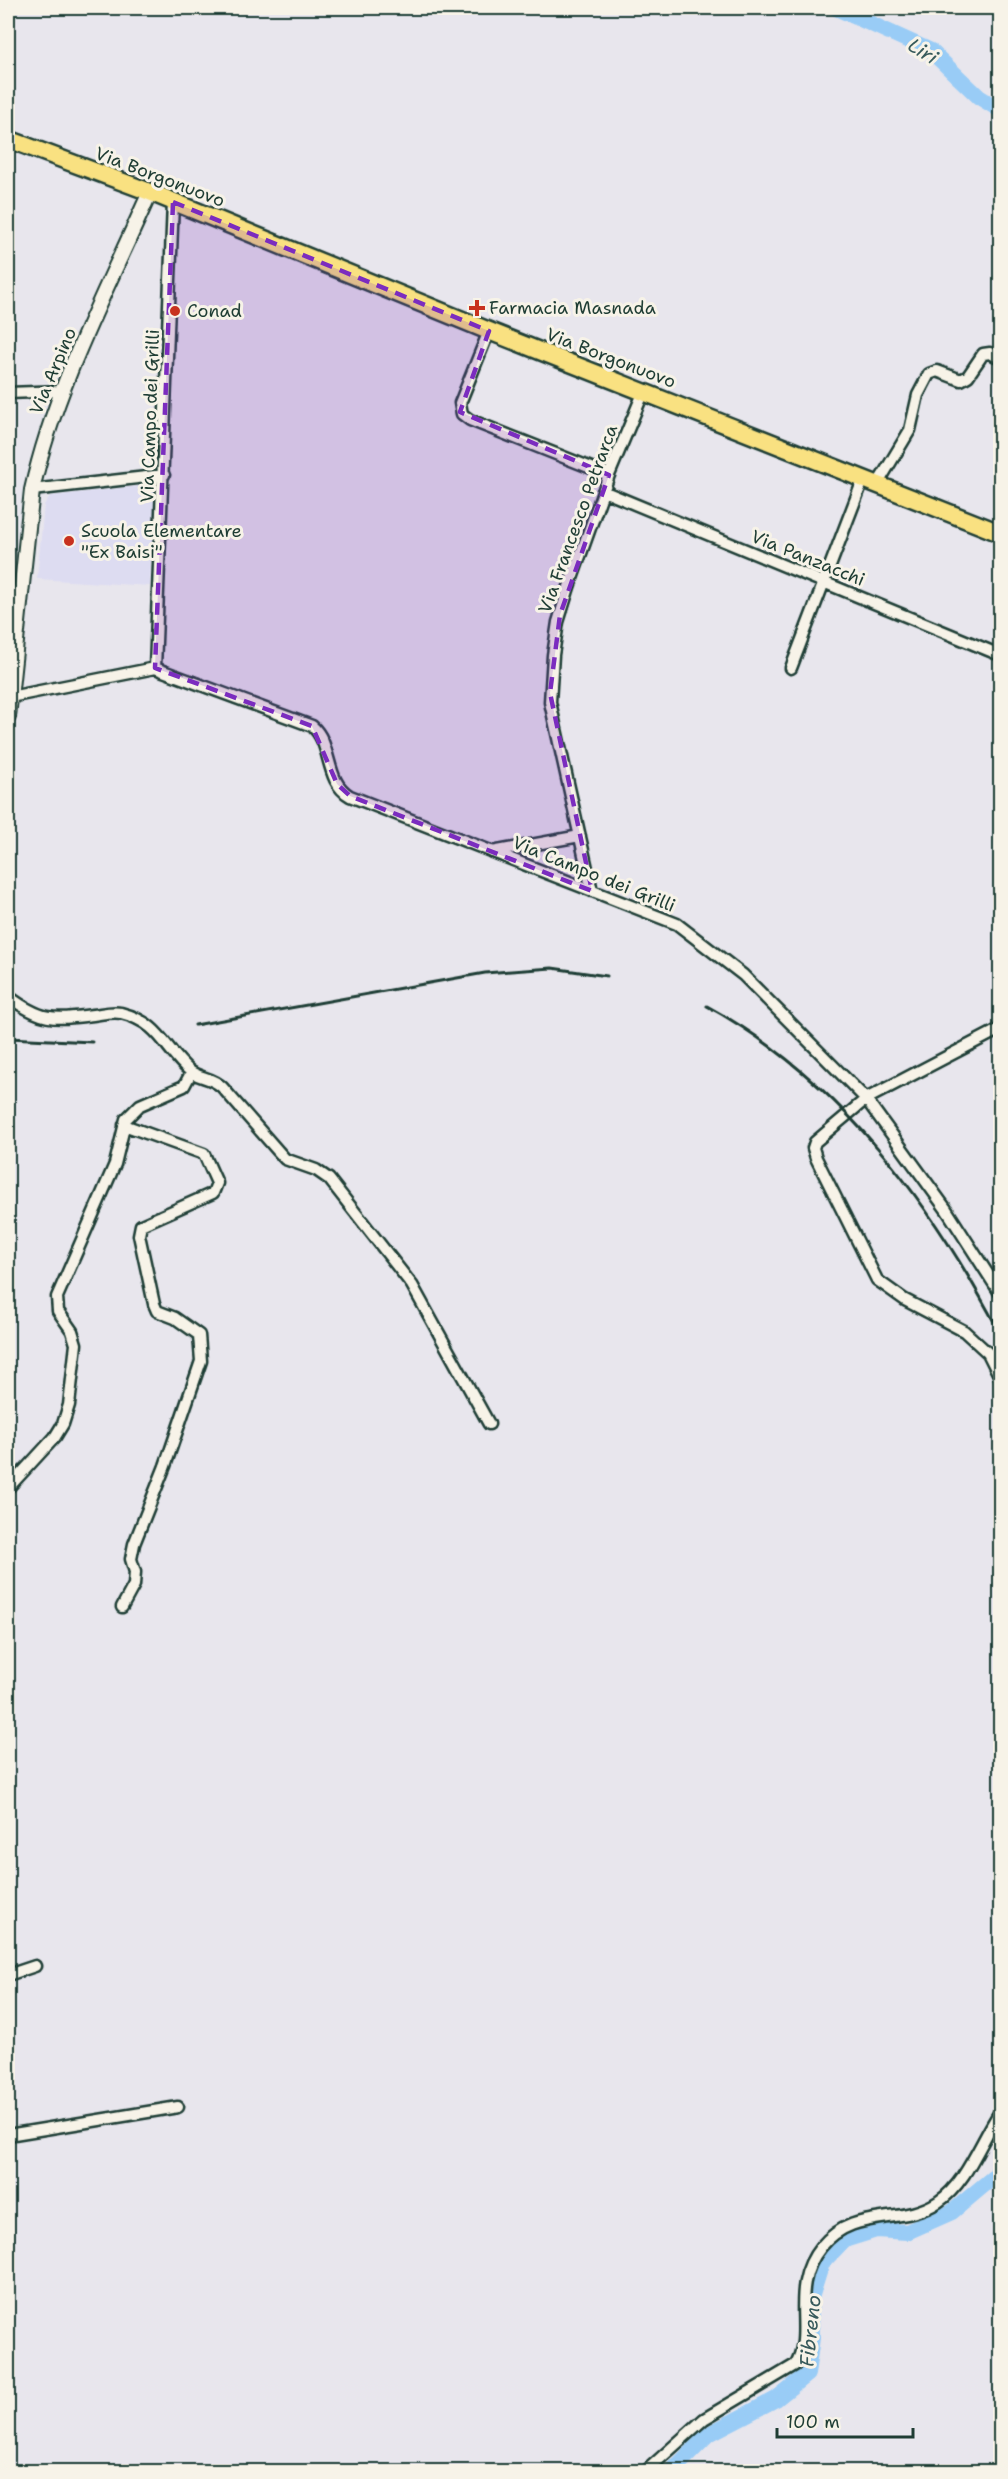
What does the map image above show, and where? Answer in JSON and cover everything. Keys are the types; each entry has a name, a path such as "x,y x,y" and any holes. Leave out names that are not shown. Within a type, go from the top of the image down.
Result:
{"main road":[{"name":"Via Borgonuovo","path":"8,140 150,192 489,331 1000,533"}],"street":[{"name":"Via Arpino","path":"8,717 32,490 46,434 150,192"},
{"name":"Via Campo dei Grilli","path":"173,202 155,668 309,723 320,734 335,781 344,792 677,924 749,981 866,1099 946,1209 1000,1293"},
{"path":"489,331 460,403 462,414 470,420 609,475"},
{"path":"791,668 824,582 870,482 910,430 917,399 929,374 937,371 961,380 968,376 981,355 990,353 1000,358"},
{"path":"8,393 63,391"},
{"name":"Via Francesco Petrarca","path":"592,891 551,706 550,688 560,615 609,475 644,391"},
{"path":"32,490 164,475"},
{"name":"Via Panzacchi","path":"603,491 1000,655"},
{"path":"10,697 155,668"},
{"path":"492,852 580,836"},
{"path":"8,996 31,1012 47,1018 114,1012 126,1015 159,1033 191,1073 217,1082 285,1158 323,1174 342,1194 412,1285 489,1424"},
{"path":"1000,1029 866,1099 816,1140 813,1148 871,1270 879,1282 893,1293 964,1331 989,1355 1000,1377"},
{"path":"8,1488 63,1424 69,1405 76,1344 72,1331 58,1311 57,1297 115,1164 124,1125 129,1114 137,1107 184,1086 191,1073"},
{"path":"122,1606 134,1585 135,1572 131,1559 134,1544 165,1466 201,1361 199,1335 175,1318 157,1311 139,1235 141,1225 213,1193 217,1184 204,1154 124,1125"},
{"path":"8,1975 35,1966"},
{"path":"8,2135 178,2107"},
{"path":"645,2472 704,2419 793,2367 802,2347 805,2278 813,2258 827,2240 838,2230 858,2221 919,2211 941,2200 958,2181 1000,2112"}],"highlighted area":[{"path":"173,202 489,331 460,412 609,475 560,615 550,693 592,891 350,796 337,784 312,726 155,668"}],"shaded area":[{"path":"156,484 150,586 37,579 44,505 50,496"}],"waterway":[{"name":"Liri","path":"836,8 931,51 979,97 1000,110"},
{"name":"Fibreno","path":"671,2472 709,2434 776,2399 807,2374 812,2338 810,2301 822,2263 844,2240 876,2230 907,2232 952,2212 996,2175 1000,2166"}],"railway":[{"path":"195,1025 485,973 552,968 607,976"},
{"path":"707,1006 755,1035 799,1069 840,1107 877,1147 912,1191 944,1237 1000,1333"},
{"path":"8,1038 92,1042"}],"place":[{"name":"Farmacia Masnada","path":"477,308"},
{"name":"Conad","path":"175,311"},
{"name":"Scuola Elementare \"Ex Baisi\"","path":"69,541"}]}
